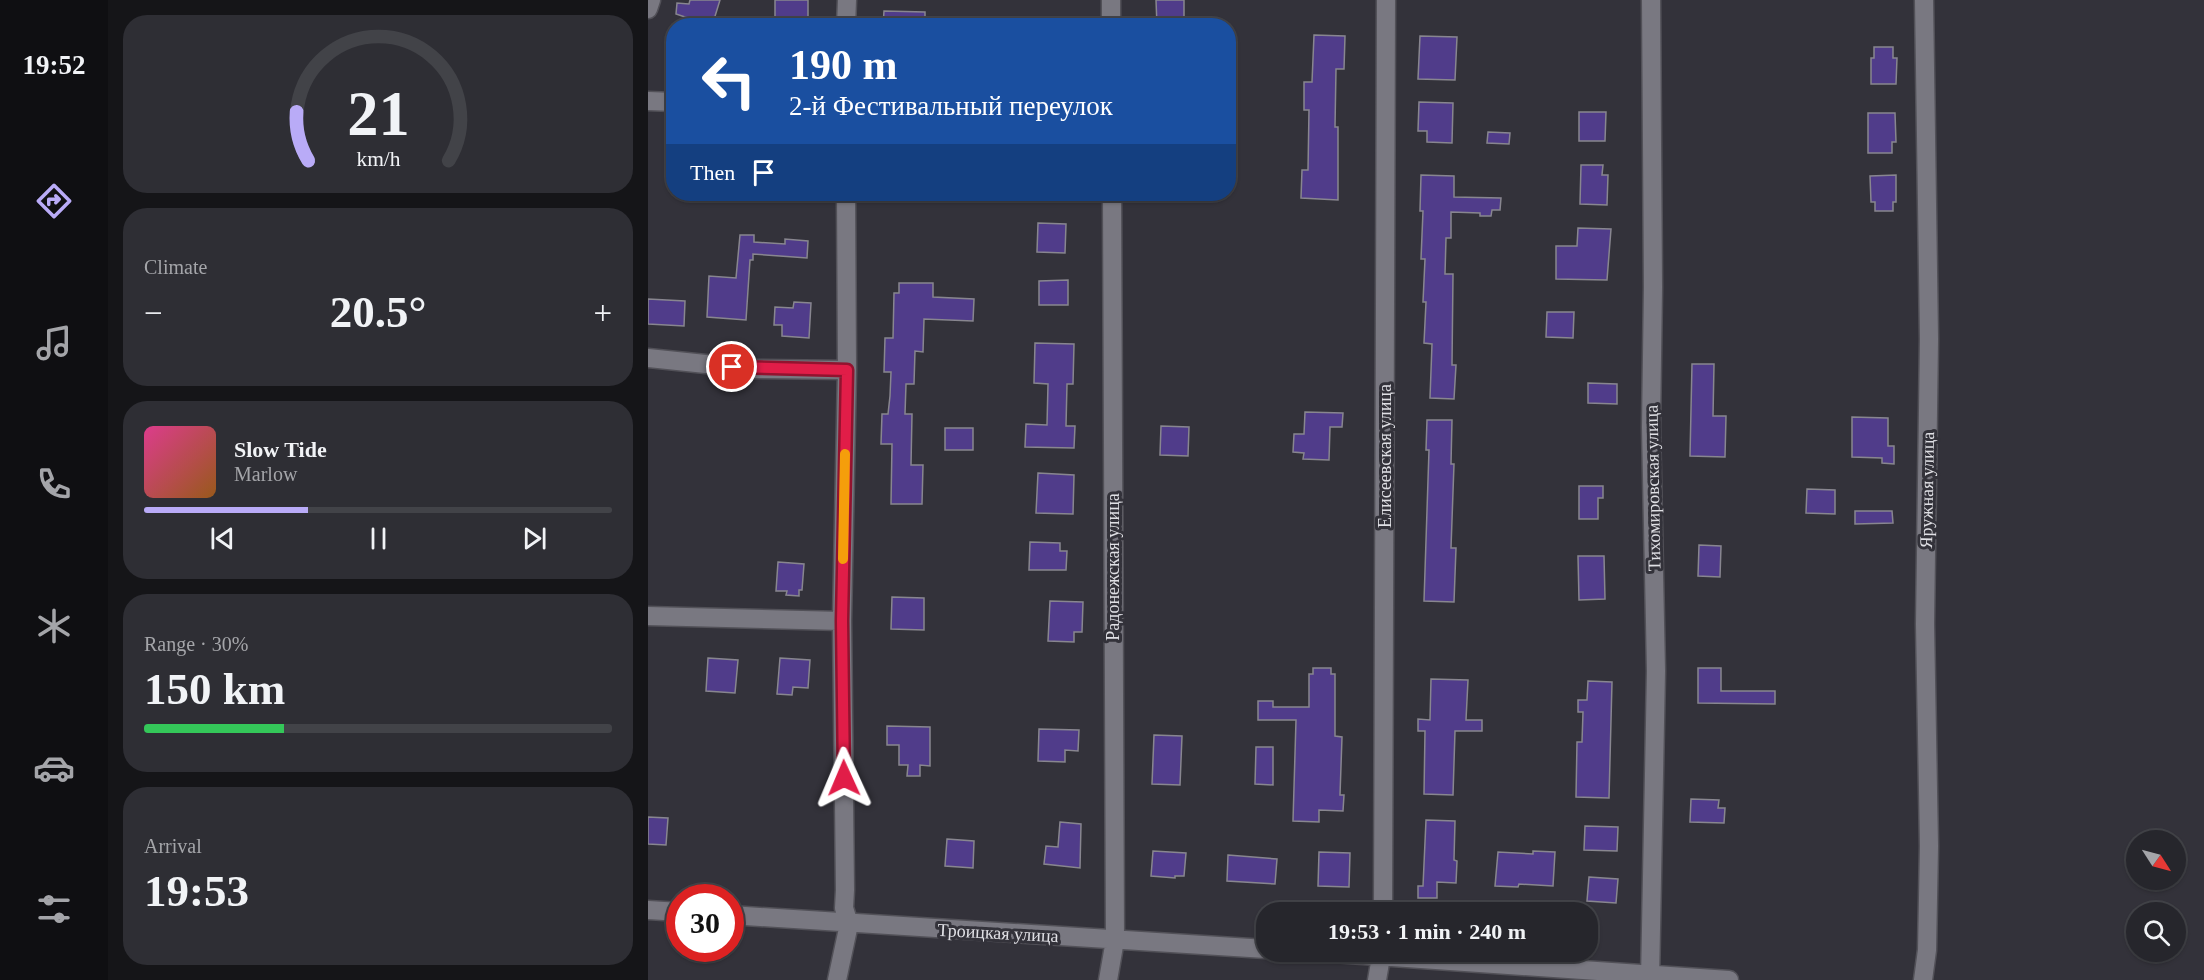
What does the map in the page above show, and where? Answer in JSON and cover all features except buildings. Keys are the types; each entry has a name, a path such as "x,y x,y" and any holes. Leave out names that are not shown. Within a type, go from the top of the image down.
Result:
{"street":[{"path":"648,9 651,0"},
{"path":"846,18 847,0"},
{"path":"1111,0 1111,18"},
{"name":"Елисеевская улица","path":"1383,902 1386,0"},
{"name":"Тихомировская улица","path":"1651,0 1652,428 1656,671 1651,978"},
{"name":"Яружная улица","path":"1923,980 1928,950 1925,624 1929,339 1924,0"},
{"path":"648,101 666,102"},
{"path":"837,980 849,924 844,908 842,621 847,370 846,201"},
{"name":"Радонежская улица","path":"1107,980 1115,940 1112,201"},
{"path":"648,358 753,369 847,370"},
{"path":"648,616 842,621"},
{"path":"648,910 666,911"},
{"name":"Троицкая улица","path":"744,916 1256,948"},
{"path":"1377,980 1380,962"},
{"path":"1479,962 1651,978 1729,980"}],"slow traffic":[{"path":"843,559 845,454"}],"route":[{"path":"732,367 810,371 847,370 842,621 844,778"}]}
